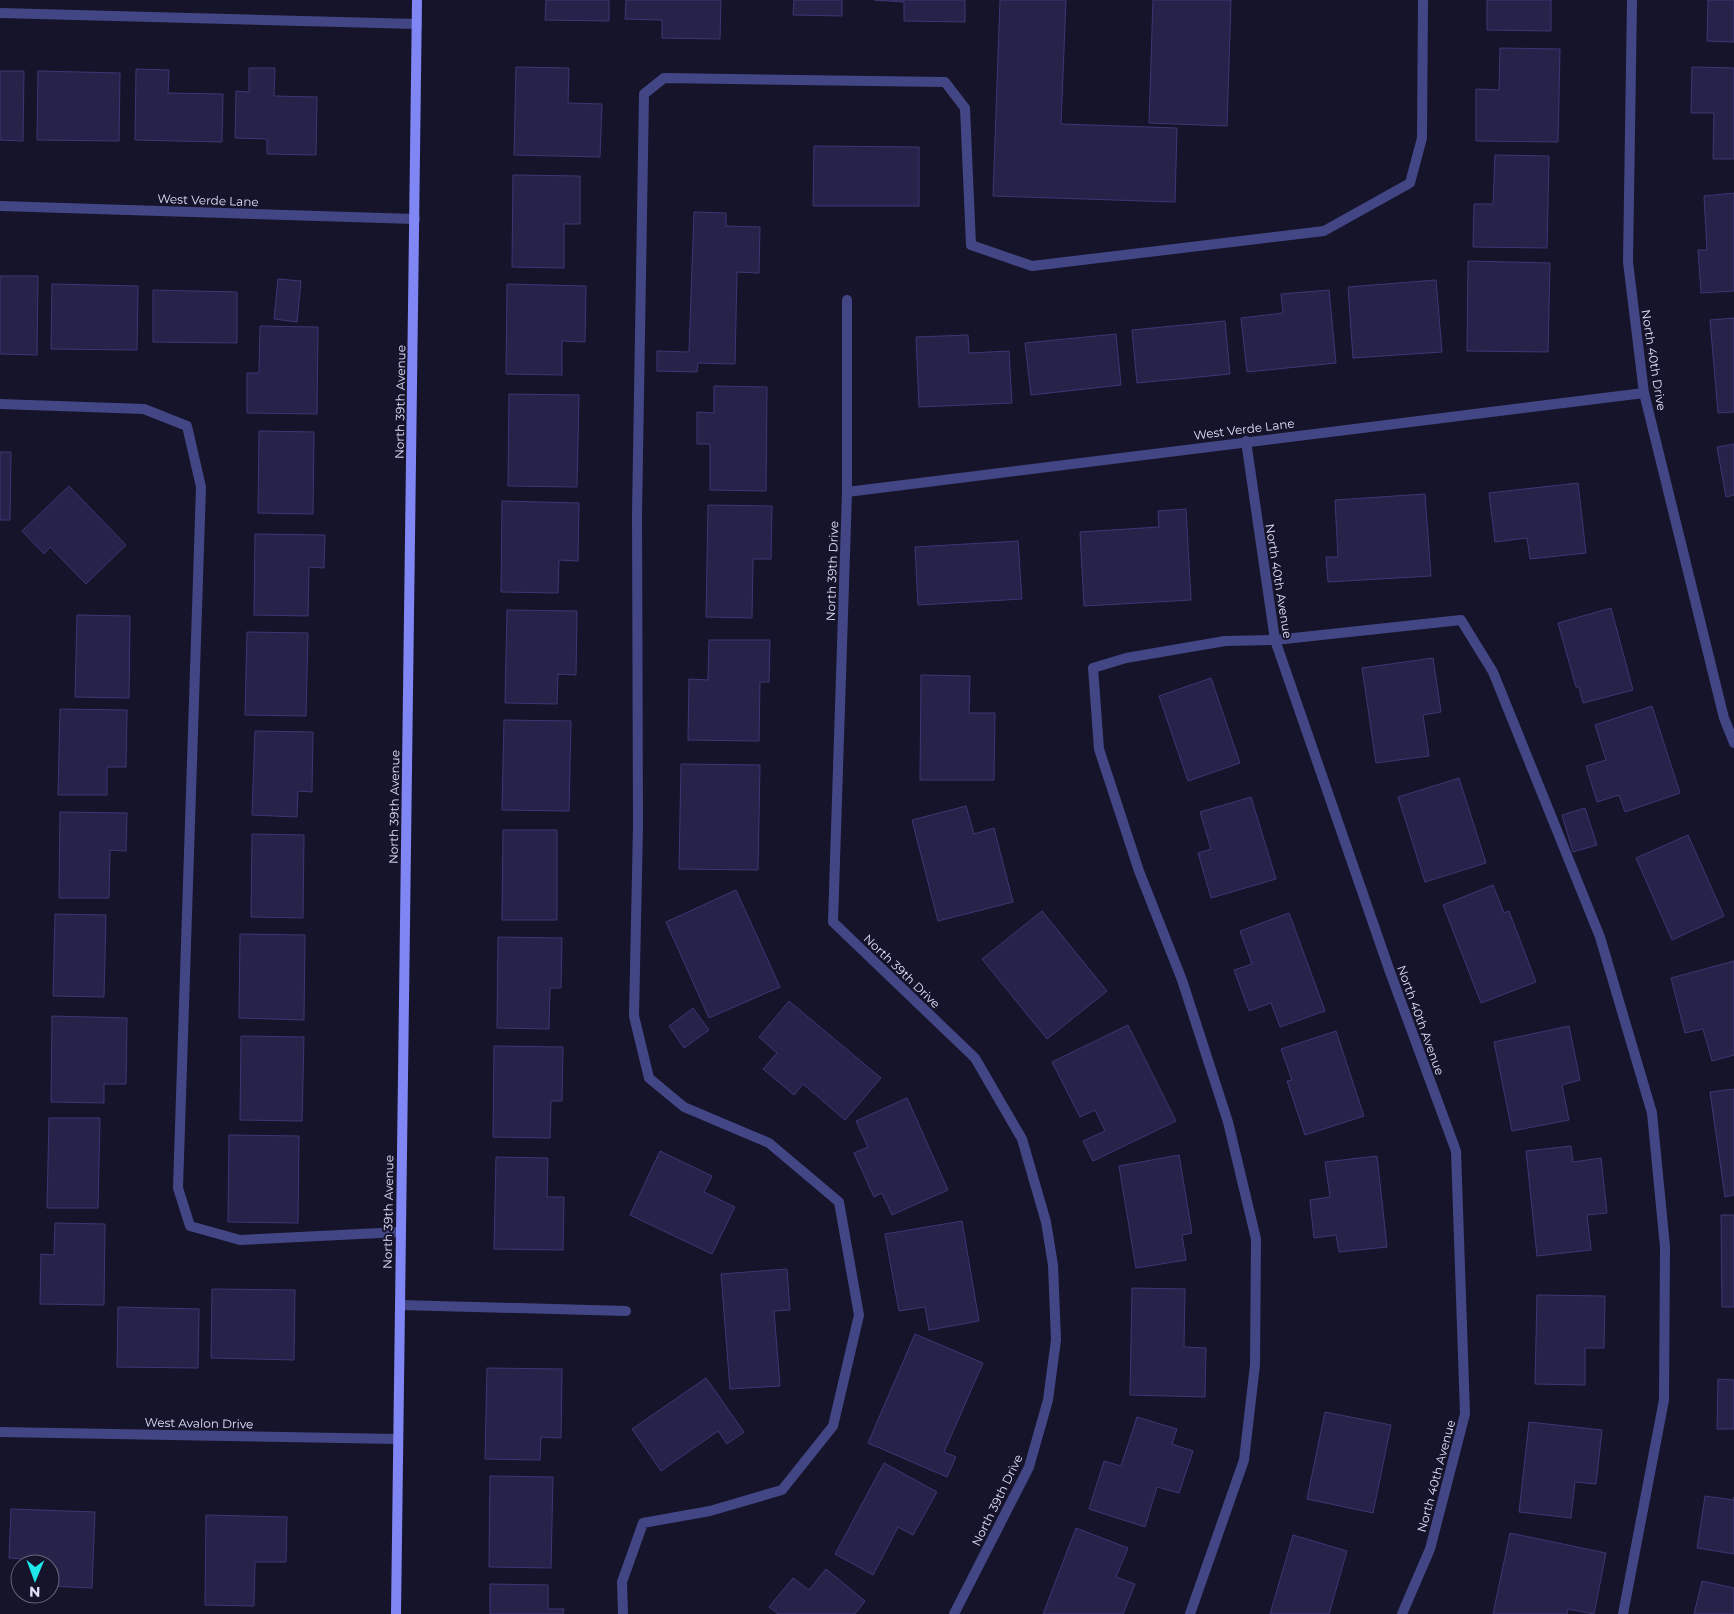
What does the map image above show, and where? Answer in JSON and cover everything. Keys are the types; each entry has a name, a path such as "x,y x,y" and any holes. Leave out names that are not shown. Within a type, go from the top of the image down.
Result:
{"street":[{"name":"North 39th Avenue","path":"396,1614 417,0"},
{"path":"623,1614 622,1582 643,1523 710,1511 782,1490 833,1426 859,1315 839,1202 769,1143 684,1107 649,1078 634,1016 638,826 637,514 644,94 664,78 945,82 965,108 971,245 1032,266 1155,252 1324,231 1410,182 1422,138 1423,0"},
{"name":"North 40th Drive","path":"1632,0 1628,262 1644,393 1724,718 1734,743"},
{"path":"0,13 417,24"},
{"name":"West Verde Lane","path":"0,206 415,220"},
{"name":"North 39th Drive","path":"847,300 847,492 833,922 975,1058 1022,1139 1046,1222 1053,1265 1056,1340 1048,1400 1029,1467 954,1614"},
{"name":"West Verde Lane","path":"847,492 1644,393"},
{"path":"0,404 144,409 187,426 201,487 178,1188 190,1226 240,1240 400,1232"},
{"name":"North 40th Avenue","path":"1246,441 1275,640 1390,972 1456,1151 1465,1414 1430,1549 1402,1614"},
{"path":"1190,1614 1244,1460 1255,1365 1256,1239 1225,1113 1182,980 1139,871 1099,749 1093,668 1126,658 1225,641 1275,640 1461,620 1493,672 1600,938 1652,1113 1665,1247 1664,1400 1623,1614"},
{"path":"400,1305 626,1311"},
{"name":"West Avalon Drive","path":"0,1432 398,1440"}],"building":[{"path":"546,0 609,0 609,21 545,20"},
{"path":"626,0 721,0 720,39 662,38 662,20 625,19"},
{"path":"794,0 842,0 842,16 793,15"},
{"path":"874,0 965,0 965,22 904,21 904,2"},
{"path":"1000,0 1066,0 1061,124 1177,128 1175,202 993,196"},
{"path":"1153,0 1231,0 1227,126 1149,123"},
{"path":"1487,0 1551,0 1551,31 1487,30"},
{"path":"1708,0 1734,0 1734,42 1707,41"},
{"path":"1500,48 1560,49 1558,142 1476,141 1476,89 1499,90"},
{"path":"516,67 569,68 568,103 602,104 600,157 514,155"},
{"path":"1692,67 1734,68 1734,159 1713,159 1714,113 1691,113"},
{"path":"249,68 275,68 274,96 317,97 316,155 267,154 267,139 235,138 236,91 249,92"},
{"path":"136,69 169,70 168,93 223,94 222,142 135,140"},
{"path":"0,71 24,71 23,141 0,140"},
{"path":"38,71 120,73 119,141 37,140"},
{"path":"814,146 919,147 919,206 813,206"},
{"path":"1495,155 1549,156 1547,248 1473,247 1474,204 1493,204"},
{"path":"513,175 580,176 580,224 564,224 564,268 512,267"},
{"path":"1734,193 1734,291 1701,293 1698,250 1707,250 1704,196"},
{"path":"694,212 726,213 726,226 760,227 759,273 737,272 735,364 698,363 697,372 657,371 657,351 689,352"},
{"path":"1468,261 1550,263 1548,352 1467,351"},
{"path":"0,276 38,276 37,355 0,354"},
{"path":"278,279 301,281 297,322 274,319"},
{"path":"1436,280 1442,352 1353,358 1348,287"},
{"path":"52,284 138,286 137,350 51,349"},
{"path":"507,284 586,286 585,342 562,341 562,375 506,374"},
{"path":"153,290 237,292 237,343 153,342"},
{"path":"1329,290 1336,363 1247,372 1241,318 1283,313 1281,294"},
{"path":"1734,318 1734,412 1718,413 1710,320"},
{"path":"1225,321 1230,374 1137,383 1132,330"},
{"path":"260,326 318,327 317,414 247,413 247,373 259,373"},
{"path":"1116,334 1121,385 1031,395 1025,343"},
{"path":"968,335 969,353 1009,351 1012,403 919,407 916,337"},
{"path":"714,386 767,387 766,491 710,490 710,444 697,444 697,412 714,413"},
{"path":"509,394 579,395 577,487 508,486"},
{"path":"259,431 314,432 313,514 258,513"},
{"path":"1734,444 1734,495 1726,497 1717,447"},
{"path":"0,452 11,452 10,520 0,520"},
{"path":"1578,483 1586,553 1530,559 1527,538 1495,542 1489,493"},
{"path":"69,486 126,545 86,584 50,547 44,554 22,531"},
{"path":"1425,494 1431,576 1328,582 1326,557 1338,557 1335,500"},
{"path":"502,501 579,503 578,561 559,560 558,593 501,592"},
{"path":"708,505 772,506 771,559 753,559 752,618 706,617"},
{"path":"1186,509 1191,600 1084,606 1080,532 1159,527 1158,511"},
{"path":"255,534 325,535 324,568 309,567 308,616 254,615"},
{"path":"1018,541 1022,599 918,605 915,547"},
{"path":"1611,608 1633,690 1583,703 1579,687 1576,687 1558,623"},
{"path":"507,610 577,611 576,675 558,674 557,704 505,703"},
{"path":"77,615 130,616 129,698 75,697"},
{"path":"247,632 308,633 306,716 245,715"},
{"path":"709,640 770,640 769,682 760,682 759,741 688,740 689,679 708,680"},
{"path":"1433,658 1441,712 1423,715 1429,756 1376,763 1362,668"},
{"path":"921,675 970,676 969,713 995,713 994,780 920,780"},
{"path":"1211,678 1240,763 1188,781 1159,696"},
{"path":"1652,706 1680,793 1625,812 1619,795 1597,802 1586,766 1606,760 1595,725"},
{"path":"60,709 127,710 126,767 107,767 107,795 58,795"},
{"path":"504,720 571,721 569,811 502,810"},
{"path":"255,731 313,732 312,792 298,791 297,817 252,815"},
{"path":"681,764 760,765 758,870 679,869"},
{"path":"1459,778 1486,863 1425,882 1398,797"},
{"path":"1251,797 1276,879 1211,898 1198,853 1211,849 1200,812"},
{"path":"966,806 974,834 994,828 1013,902 938,921 912,820"},
{"path":"1585,808 1597,845 1573,852 1562,815"},
{"path":"60,812 127,813 126,851 110,850 109,898 59,898"},
{"path":"503,830 557,830 557,920 502,920"},
{"path":"252,834 304,835 303,918 251,917"},
{"path":"1688,835 1724,916 1672,940 1636,858"},
{"path":"1493,885 1504,913 1509,911 1536,982 1481,1003 1443,905"},
{"path":"736,890 780,987 709,1018 666,922"},
{"path":"1042,911 1107,991 1047,1039 982,959"},
{"path":"1289,913 1325,1011 1280,1027 1271,1003 1249,1011 1234,970 1252,964 1240,931"},
{"path":"55,914 106,915 104,997 53,996"},
{"path":"240,934 305,935 304,1020 239,1018"},
{"path":"498,937 562,938 561,988 550,988 549,1029 497,1028"},
{"path":"1734,961 1734,1055 1712,1061 1703,1029 1685,1033 1671,978"},
{"path":"789,1001 881,1078 845,1120 803,1084 794,1095 763,1069 777,1053 759,1037"},
{"path":"693,1008 709,1030 684,1048 669,1026"},
{"path":"52,1016 127,1018 126,1084 104,1084 104,1103 51,1102"},
{"path":"1128,1025 1176,1121 1093,1161 1083,1141 1105,1131 1095,1110 1080,1117 1052,1062"},
{"path":"1569,1026 1580,1080 1562,1085 1569,1120 1512,1131 1494,1042"},
{"path":"1336,1031 1364,1116 1305,1135 1287,1081 1292,1080 1281,1049"},
{"path":"241,1036 304,1037 302,1121 240,1120"},
{"path":"494,1046 563,1047 562,1101 551,1101 550,1138 493,1137"},
{"path":"1734,1089 1734,1195 1725,1197 1710,1092"},
{"path":"907,1098 948,1190 892,1215 882,1193 874,1197 854,1153 868,1147 856,1121"},
{"path":"49,1118 100,1118 98,1208 47,1208"},
{"path":"229,1135 299,1136 298,1223 228,1222"},
{"path":"1571,1146 1573,1162 1601,1158 1607,1213 1587,1215 1591,1250 1537,1256 1526,1151"},
{"path":"660,1151 712,1176 704,1192 735,1207 712,1254 630,1215"},
{"path":"1179,1155 1192,1233 1182,1235 1186,1260 1136,1268 1119,1166"},
{"path":"1377,1156 1387,1247 1339,1252 1336,1235 1314,1238 1310,1200 1330,1197 1325,1162"},
{"path":"496,1157 548,1158 547,1197 564,1197 563,1250 494,1249"},
{"path":"1721,1215 1734,1215 1734,1307 1722,1307"},
{"path":"962,1221 979,1321 929,1330 925,1307 899,1311 885,1234"},
{"path":"55,1223 105,1224 104,1305 40,1304 41,1254 54,1255"},
{"path":"787,1269 790,1310 774,1311 780,1386 730,1389 721,1274"},
{"path":"1132,1288 1185,1289 1184,1347 1206,1348 1205,1397 1130,1395"},
{"path":"212,1289 295,1290 294,1360 211,1358"},
{"path":"1537,1295 1605,1296 1604,1348 1585,1348 1585,1385 1535,1384"},
{"path":"118,1307 199,1309 198,1368 117,1367"},
{"path":"915,1334 983,1363 944,1452 956,1457 947,1477 868,1443"},
{"path":"487,1368 562,1369 561,1438 541,1437 540,1460 485,1459"},
{"path":"706,1378 744,1432 727,1444 718,1431 661,1471 632,1429"},
{"path":"1718,1379 1734,1380 1734,1429 1717,1429"},
{"path":"1325,1412 1391,1425 1373,1513 1307,1499"},
{"path":"1137,1417 1177,1429 1172,1444 1193,1451 1179,1493 1157,1487 1145,1527 1089,1509 1104,1461 1121,1466"},
{"path":"1529,1422 1602,1430 1596,1484 1575,1482 1571,1518 1519,1512"},
{"path":"884,1463 937,1492 913,1535 898,1527 873,1575 835,1554"},
{"path":"490,1476 553,1477 551,1568 489,1567"},
{"path":"1705,1496 1734,1500 1734,1554 1697,1548"},
{"path":"11,1509 95,1512 92,1588 60,1586 60,1554 10,1554 9,1558"},
{"path":"206,1515 287,1517 286,1562 255,1562 254,1606 205,1605"},
{"path":"1076,1528 1128,1548 1116,1577 1135,1584 1123,1614 1043,1614"},
{"path":"1510,1533 1606,1553 1594,1614 1568,1609 1567,1614 1493,1614"},
{"path":"1293,1535 1347,1551 1329,1614 1270,1614"},
{"path":"826,1569 865,1601 855,1614 778,1614 769,1607 793,1578 809,1590"},
{"path":"1702,1581 1734,1588 1734,1614 1694,1614"},
{"path":"490,1584 548,1585 548,1609 564,1609 563,1614 490,1614"}]}
